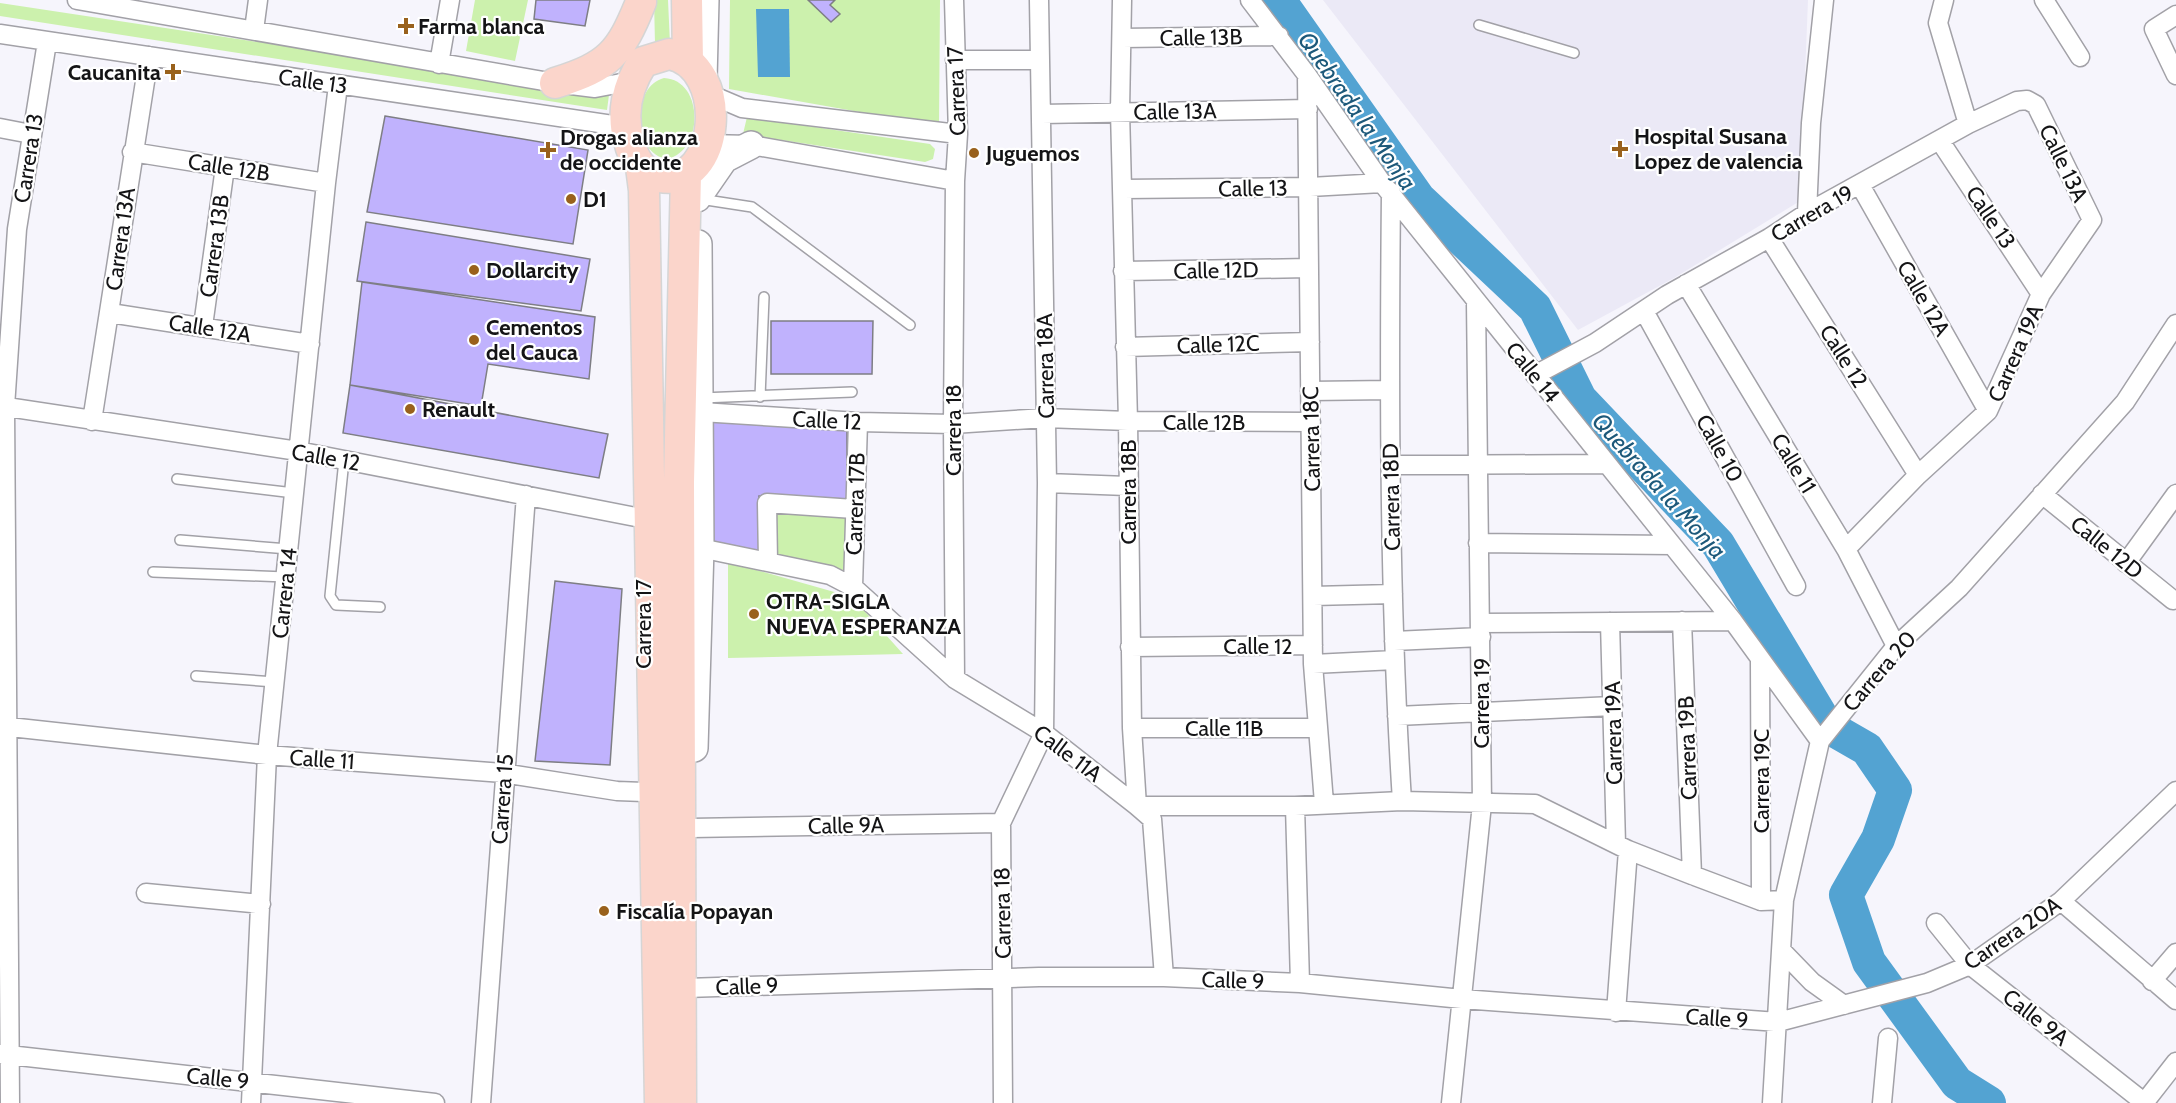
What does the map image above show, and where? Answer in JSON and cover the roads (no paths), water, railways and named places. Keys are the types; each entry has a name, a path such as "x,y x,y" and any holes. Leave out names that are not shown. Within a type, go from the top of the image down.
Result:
{"main road":[{"path":"687,0 710,127 698,168 701,405 689,484 700,548 686,988 689,1103"},
{"path":"700,78 705,0"},
{"path":"641,1 637,72 626,106 632,147 655,177 664,178 724,159 751,146"},
{"path":"555,83 583,74 614,54 630,30 641,1"},
{"path":"637,72 669,54 700,78"},
{"name":"Carrera 17","path":"632,147 644,190 646,1103"},
{"name":"Carrera 17","path":"681,1103 689,484 698,168"},
{"name":"Carrera 17","path":"646,520 660,1103"}],"street":[{"name":"Calle 13","path":"76,0 158,7 254,30 555,83 595,88 637,72"},
{"path":"254,30 258,0"},
{"path":"439,64 450,0"},
{"name":"Carrera 17","path":"954,0 958,134 955,181"},
{"name":"Carrera 18A","path":"1039,0 1047,483 1044,733"},
{"name":"Carrera 18B","path":"1122,0 1120,111 1124,189 1123,271 1128,422 1130,647 1137,806"},
{"name":"Calle 14","path":"1250,0 1279,36 1386,188 1476,302 1542,371 1606,464 1733,621 1760,661 1825,735"},
{"path":"1807,213 1811,123 1824,0"},
{"path":"1944,0 1938,23 1968,124"},
{"path":"2044,0 2080,57"},
{"path":"2176,15 2158,24 2154,29 2176,75"},
{"name":"Calle 13","path":"0,34 338,85 632,147"},
{"name":"Calle 13B","path":"1122,38 1279,36"},
{"name":"Carrera 13","path":"10,1103 4,1054 2,406 9,228 31,134 47,42"},
{"name":"Carrera 13A","path":"92,421 110,313 132,152 149,56"},
{"path":"955,60 1040,60"},
{"name":"Carrera 18C","path":"1307,75 1310,187 1313,664 1324,803"},
{"path":"700,78 742,108 958,134"},
{"name":"Carrera 14","path":"251,1103 267,755 338,85"},
{"name":"Carrera 19","path":"1542,371 1595,343 1686,285 1769,238 1807,213 1968,124 2017,101 2027,100 2036,105"},
{"name":"Calle 13A","path":"2036,105 2092,220"},
{"name":"Calle 13A","path":"1042,114 1308,109"},
{"path":"0,128 31,134"},
{"name":"Calle 13","path":"1940,141 2041,294"},
{"path":"698,168 751,146 955,181"},
{"name":"Calle 12B","path":"132,152 326,183"},
{"name":"Carrera 13B","path":"203,326 225,167"},
{"name":"Carrera 18","path":"955,181 953,424 955,679"},
{"name":"Calle 12A","path":"1860,185 1988,411"},
{"name":"Calle 13","path":"1124,189 1386,188"},
{"name":"Carrera 18D","path":"1386,188 1394,641 1402,801"},
{"name":"Carrera 19A","path":"1846,549 1918,475 1988,411 2041,294 2092,220"},
{"name":"Calle 12","path":"1769,238 1918,475"},
{"name":"Calle 12D","path":"1123,271 1309,268"},
{"name":"Calle 11","path":"1686,285 1846,549 1896,646"},
{"name":"Carrera 19","path":"1451,1103 1482,804 1476,302"},
{"name":"Calle 10","path":"1644,311 1796,586"},
{"name":"Calle 12A","path":"110,313 310,344"},
{"name":"Carrera 20","path":"1772,1103 1784,900 1825,735 1896,646 1959,588 2125,402 2176,324"},
{"name":"Calle 12C","path":"1125,347 1310,342"},
{"path":"1310,391 1389,390"},
{"name":"Calle 12","path":"701,405 858,422 953,424"},
{"name":"Calle 12","path":"2,406 298,451 646,520"},
{"name":"Calle 12B","path":"953,424 1045,418 1128,422 1311,422"},
{"name":"Carrera 17B","path":"853,587 858,422"},
{"path":"1391,465 1606,464"},
{"path":"1047,483 1127,486"},
{"name":"Calle 12D","path":"2042,494 2173,600"},
{"path":"2126,563 2176,494"},
{"name":"Carrera 15","path":"481,1103 503,773 526,495"},
{"path":"768,561 767,503 854,508"},
{"path":"1479,543 1672,546"},
{"name":"Calle 11A","path":"700,548 830,575 853,587 955,679 1044,733 1137,806"},
{"path":"1312,596 1393,594"},
{"name":"Carrera 19B","path":"1682,621 1692,875"},
{"path":"1394,641 1480,630 1610,622 1733,621"},
{"name":"Carrera 19A","path":"1610,622 1622,847 1616,1012"},
{"name":"Calle 12","path":"1130,647 1313,645"},
{"name":"Calle 12","path":"1313,664 1395,660"},
{"name":"Carrera 19C","path":"1760,661 1761,901"},
{"path":"1397,716 1613,706"},
{"name":"Calle 11","path":"4,727 267,755 503,773 617,791 644,792"},
{"name":"Calle 11B","path":"1132,728 1317,728"},
{"name":"Carrera 18","path":"1003,1103 1001,823 1044,733"},
{"path":"1137,806 1295,806 1402,801 1535,804 1622,847 1692,875 1761,901 1784,900"},
{"name":"Carrera 20A","path":"1778,1022 1927,982 1970,965 2061,902 2172,801"},
{"path":"1137,806 1152,819 1164,978"},
{"path":"1295,806 1300,983"},
{"name":"Calle 9A","path":"691,828 1001,823"},
{"path":"146,894 261,904"},
{"path":"2061,902 2176,1000"},
{"name":"Calle 9A","path":"1935,923 1970,965 2144,1103"},
{"path":"1782,951 1807,977 1850,1004"},
{"path":"2152,981 2176,953"},
{"name":"Calle 9","path":"686,988 1002,978 1164,978 1300,983 1616,1012 1778,1022"},
{"path":"1882,1103 1888,1038"},
{"name":"Calle 9","path":"4,1054 435,1103"},
{"path":"2144,1103 2176,1062"}],"lane":[{"path":"1479,26 1575,53"},
{"path":"698,168 910,325"},
{"path":"760,397 764,297"},
{"path":"701,405 760,397 852,392"},
{"path":"344,460 330,596 336,604 380,607"},
{"path":"177,479 294,493"},
{"path":"180,540 288,549"},
{"path":"153,572 285,577"},
{"path":"196,676 275,682"}],"water":[{"path":"756,9 789,9 790,77 758,77"}],"waterway":[{"name":"Quebrada la Monja","path":"1279,0 1419,199 1535,308 1580,399 1718,544 1827,726 1867,749 1895,790 1878,839 1846,895 1869,962 1957,1083 1989,1103"}],"place":[{"name":"Farma blanca","path":"406,26"},
{"name":"Caucanita","path":"173,72"},
{"name":"Hospital Susana Lopez de valencia","path":"1620,149"},
{"name":"Drogas alianza de occidente","path":"548,150"},
{"name":"Juguemos","path":"974,153"},
{"name":"D1","path":"571,199"},
{"name":"Dollarcity","path":"474,270"},
{"name":"Cementos del Cauca","path":"474,340"},
{"name":"Renault","path":"410,409"},
{"name":"OTRA-SIGLA NUEVA ESPERANZA","path":"754,614"},
{"name":"Fiscalía Popayan","path":"604,911"}]}
